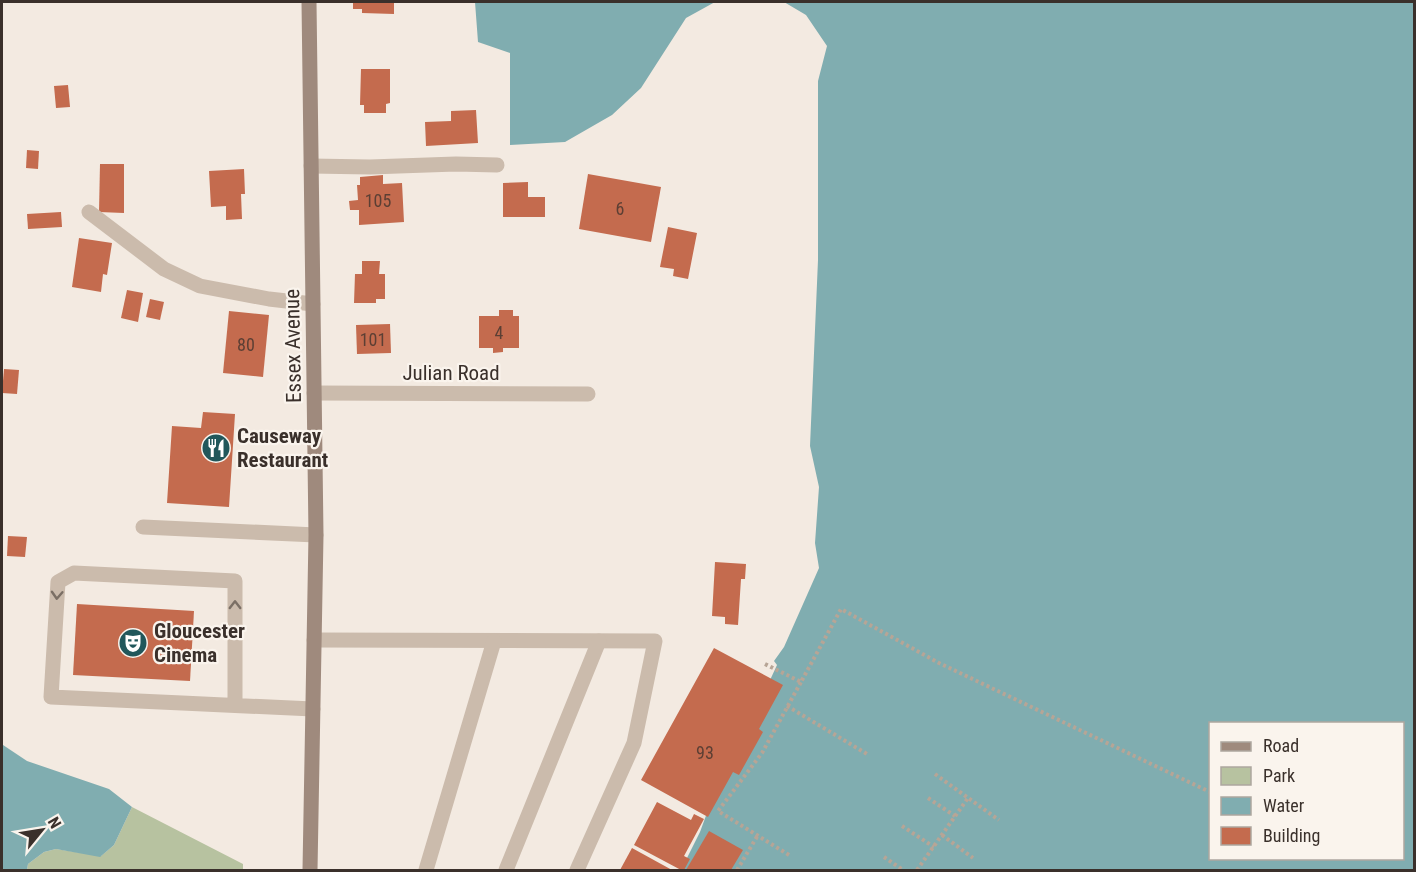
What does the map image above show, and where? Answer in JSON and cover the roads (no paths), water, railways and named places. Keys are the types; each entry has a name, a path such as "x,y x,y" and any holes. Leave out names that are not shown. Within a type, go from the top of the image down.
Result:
{"street":[{"name":"Essex Avenue","path":"309,2 316,535 310,870"},
{"path":"311,166 497,165"},
{"path":"89,212 164,269 200,286 313,304"},
{"name":"Julian Road","path":"314,393 588,394"},
{"path":"143,527 316,535"},
{"path":"235,705 235,581 74,573 58,582 51,697 313,709"},
{"path":"314,640 655,641 634,743 577,870"},
{"path":"426,870 494,641"},
{"path":"506,870 599,641"}],"water":[{"path":"475,2 715,2 686,18 641,88 612,115 565,142 510,145 510,53 478,42"},
{"path":"784,2 1414,2 1414,870 681,870 700,832 743,715 753,717 777,665 774,661 784,647 819,568 815,543 819,487 810,446 818,260 818,81 827,46 806,15"},
{"path":"2,742 27,761 109,789 132,807 114,845 100,857 56,849 44,852 28,864 27,870 2,870"}],"place":[{"name":"Causeway Restaurant","path":"216,448"},
{"name":"Gloucester Cinema","path":"133,643"}]}
